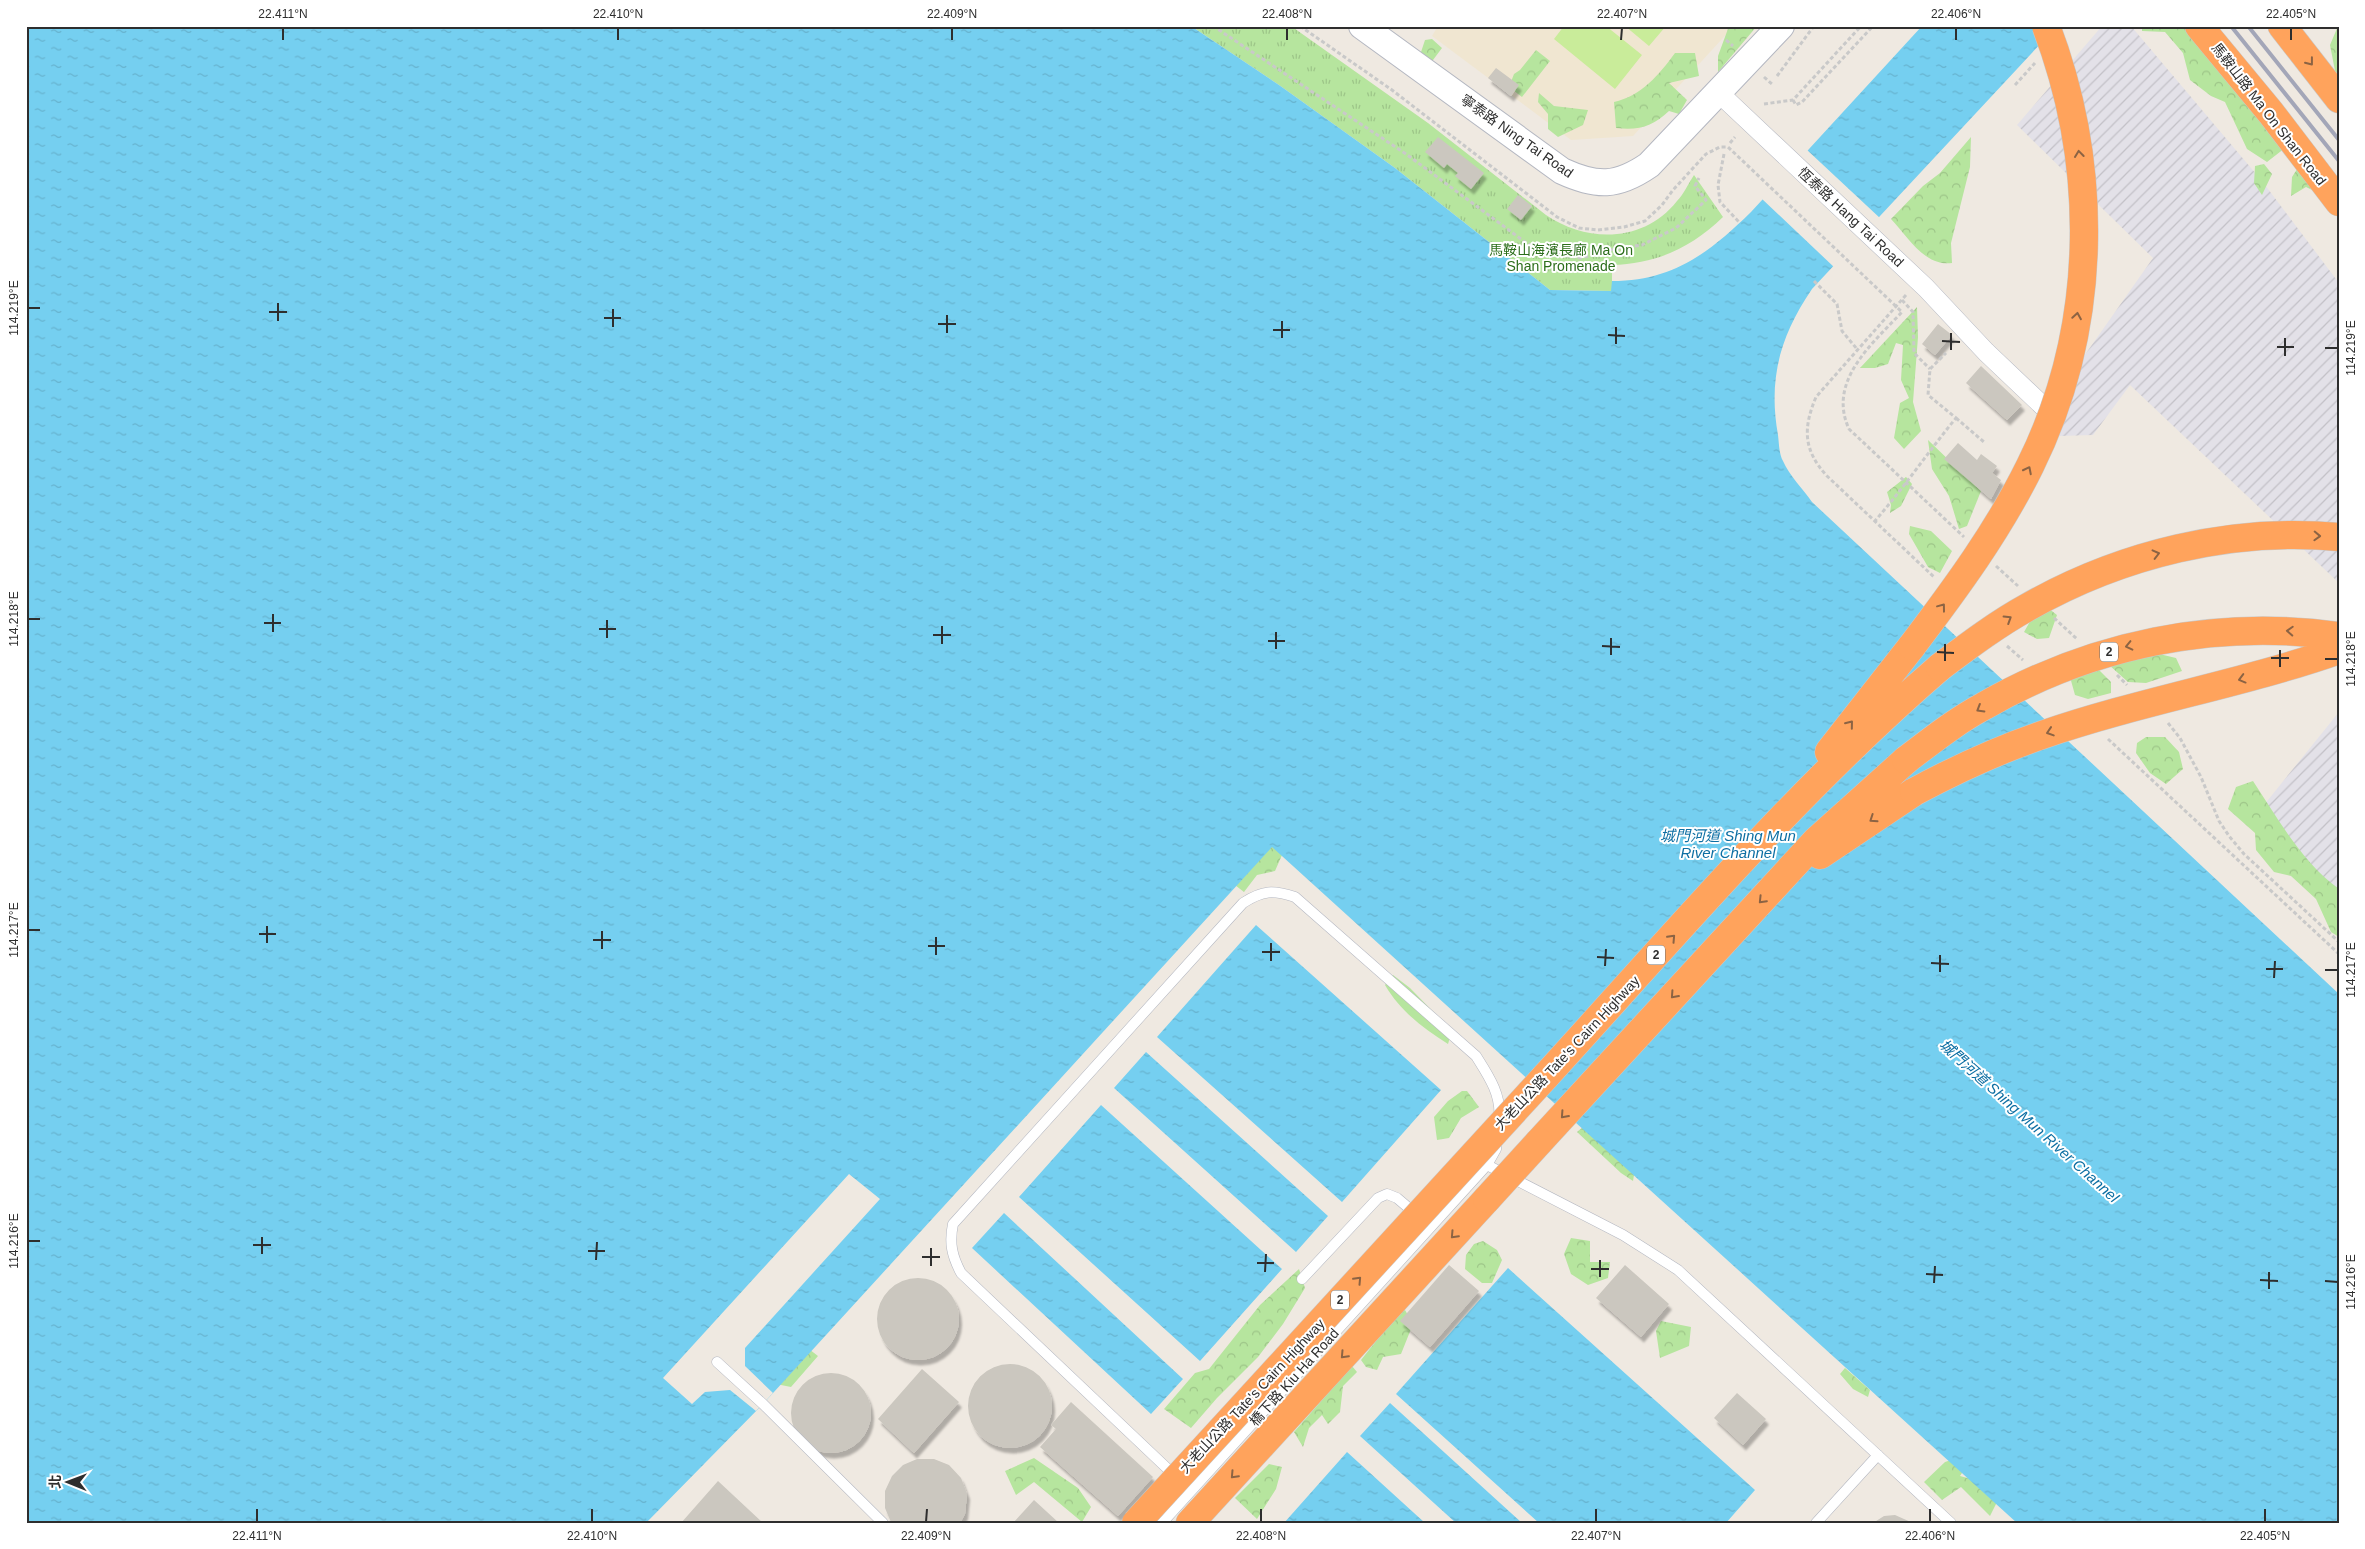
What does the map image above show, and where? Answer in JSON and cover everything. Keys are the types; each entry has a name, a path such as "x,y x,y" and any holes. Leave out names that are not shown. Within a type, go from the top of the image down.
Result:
{"highway":[{"path":"1780,820 1842,733 1897,666 1978,556 2031,466 2052,414 2070,350 2078,305 2084,255 2084,208 2074,121 2065,83 2046,26"},
{"name":"馬鞍山路 Ma On Shan Road","path":"2199,26 2271,113 2339,202"},
{"path":"2282,26 2339,99"},
{"name":"大老山公路 Tate's Cairn Highway","path":"1136,1523 1780,820 1863,738 1940,667 2004,621 2056,592 2114,567 2178,548 2242,538 2304,535 2339,537"},
{"name":"2","path":"1190,1523 1816,841 1906,760 1984,706 2050,674 2119,649 2186,636 2256,630 2339,636"},
{"path":"1781,880 1914,792 2008,747 2064,728 2251,677 2339,650"}],"street":[{"name":"寧泰路 Ning Tai Road","path":"1362,26 1562,171 1580,180 1598,183 1616,182 1633,176 1649,165 1719,93"},
{"path":"1719,93 1781,26"},
{"name":"恆泰路 Hang Tai Road","path":"1719,93 1880,244 1986,352 2045,408"}],"lane":[{"name":"橋下路 Kiu Ha Road","path":"1162,1523 1487,1165 1496,1149 1500,1108 1492,1081 1476,1056 1295,897 1279,892 1258,893 1243,903 953,1224 950,1239 953,1257 961,1273 1191,1490"},
{"path":"1487,1165 1623,1236 1678,1270 1951,1523"},
{"path":"1302,1279 1378,1198 1387,1194 1397,1198 1431,1227"},
{"path":"717,1362 763,1404 883,1523"},
{"path":"1816,1523 1878,1455"}],"path":[{"path":"1213,26 1406,154 1525,242 1546,253 1581,258 1609,250 1642,245 1657,238 1676,228 1706,200 1695,186 1699,178"},
{"path":"1777,76 1814,26"},
{"path":"1764,104 1793,100 1861,26"},
{"path":"1793,100 1796,105 1802,102 1873,26"},
{"path":"1730,143 1736,137"},
{"path":"1693,168 1706,154 1720,147 1728,147 1902,312 1864,352 1854,367 1842,397 1842,407 1848,429 1887,466"},
{"path":"1724,154 1718,186 1720,202 1740,223"},
{"path":"1814,280 1837,304 1842,331 1857,349"},
{"path":"1919,282 1816,397 1808,418 1808,444 1816,464 1874,522 1940,583"},
{"path":"1902,300 1914,312 1914,353 1930,369"},
{"path":"1946,353 1930,369 1928,394 1984,442"},
{"path":"1874,522 1906,485 1956,418"},
{"path":"2006,644 2027,664"},
{"path":"2100,732 2339,954"}],"shaded area":[{"path":"1438,26 1734,26 1633,136 1571,140 1432,36"},
{"path":"2102,26 2131,26 2262,181 2339,283 2339,583 2130,385 2093,435 2059,436 2060,424 2051,403 2153,258 2017,125"},
{"path":"2339,712 2339,906 2255,816"}],"green space":[{"name":"馬鞍山海濱長廊 Ma On Shan Promenade","path":"1191,26 1291,26 1428,123 1546,215 1579,231 1615,234 1632,231 1648,225 1664,215 1677,201 1694,175 1723,217 1699,237 1673,252 1644,261 1612,265 1612,291 1550,290 1395,168 1279,85"},
{"path":"1564,26 1606,26 1642,55 1615,89 1554,39"},
{"path":"1625,26 1666,26 1649,46"},
{"path":"1729,26 1757,26 1718,72 1718,56"},
{"path":"2142,26 2190,26 2285,148 2267,162 2247,149 2225,102 2211,96 2190,80 2183,53 2165,32 2142,31"},
{"path":"2338,26 2339,77 2336,76 2330,45"},
{"path":"1432,39 1442,48 1430,64 1419,58 1425,40"},
{"path":"1536,50 1550,61 1522,97 1509,87 1514,74 1520,70"},
{"path":"1675,53 1695,53 1699,76 1669,83 1687,100 1679,114 1669,111 1651,124 1639,128 1616,128 1614,102 1633,95 1649,84"},
{"path":"1539,93 1554,106 1588,110 1583,125 1558,137 1548,129 1548,114 1538,102"},
{"path":"1971,137 1970,167 1951,243 1952,263 1942,263 1925,256 1891,219 1923,186 1940,173"},
{"path":"2301,163 2316,192 2306,187 2291,196 2292,177"},
{"path":"2264,164 2272,174 2262,195 2254,183 2255,166"},
{"path":"1917,307 1918,337 1913,402 1921,431 1904,449 1894,438 1900,403 1909,398 1901,380 1903,345 1896,343 1888,364 1875,368 1860,368"},
{"path":"1928,440 1981,491 1967,526 1959,529 1949,496 1932,469"},
{"path":"1906,477 1912,484 1901,506 1890,513 1891,505 1887,492"},
{"path":"1910,526 1931,531 1952,551 1940,573 1928,567 1909,534"},
{"path":"2048,608 2057,615 2049,638 2037,639 2024,632 2032,618"},
{"path":"2155,653 2176,658 2182,671 2146,683 2128,682 2109,665"},
{"path":"2094,665 2111,682 2111,693 2088,699 2075,695 2070,677"},
{"path":"2146,737 2165,737 2179,752 2183,769 2166,784 2150,773 2136,753 2137,743"},
{"path":"2253,781 2281,825 2302,853 2313,866 2339,889 2339,937 2331,932 2316,899 2291,876 2274,872 2256,850 2255,833 2228,809 2236,787"},
{"path":"1276,832 1282,855 1275,871 1257,875 1244,892 1231,882"},
{"path":"1393,975 1410,988 1452,1031 1448,1044 1421,1025 1391,995 1385,985"},
{"path":"1462,1091 1467,1091 1479,1107 1461,1118 1449,1138 1437,1140 1434,1117 1448,1101"},
{"path":"1593,1119 1634,1175 1633,1181 1621,1173 1577,1132"},
{"path":"1571,1238 1590,1241 1590,1262 1610,1262 1608,1278 1588,1285 1571,1274 1564,1254"},
{"path":"1483,1241 1497,1250 1502,1260 1492,1283 1482,1283 1465,1269 1466,1255 1474,1244"},
{"path":"1299,1269 1305,1288 1283,1324 1258,1357 1217,1398 1191,1428 1164,1409 1195,1373 1209,1369 1260,1305"},
{"path":"1405,1310 1413,1324 1401,1354 1383,1357 1377,1370 1366,1367 1361,1360 1400,1311"},
{"path":"1661,1321 1691,1327 1689,1346 1660,1358 1656,1331"},
{"path":"805,1346 818,1356 791,1387 766,1382"},
{"path":"1352,1366 1357,1372 1343,1386 1340,1412 1328,1424 1322,1415 1309,1428 1303,1447 1294,1432"},
{"path":"1845,1368 1870,1390 1868,1397 1853,1389 1840,1374"},
{"path":"1960,1457 1968,1464 1960,1476 1990,1484 2000,1496 1990,1516 1961,1487 1942,1500 1924,1482 1945,1462"},
{"path":"1034,1458 1078,1488 1091,1507 1082,1522 1034,1482 1016,1495 1005,1471"},
{"path":"1269,1464 1282,1467 1276,1489 1257,1519 1235,1498"}],"water":[{"name":"城門河道 Shing Mun River Channel","path":"26,26 1191,26 1279,85 1395,168 1550,290 1611,291 1612,281 1634,280 1672,270 1705,252 1720,240 1751,212 1922,26 2057,26 1812,289 1792,324 1779,359 1776,377 1775,415 1780,452 1789,471 1812,502 2339,994 2339,1523 2017,1523 1272,847 763,1404 646,1523 26,1523"},
{"path":"1256,925 1441,1090 1342,1202 1157,1037"},
{"path":"1146,1052 1328,1216 1296,1252 1114,1088"},
{"path":"1101,1105 1282,1269 1200,1361 1019,1197"},
{"path":"1004,1213 1183,1379 1151,1414 972,1248"},
{"path":"1508,1268 1755,1490 1726,1523 1539,1523 1396,1394"},
{"path":"1390,1403 1522,1523 1456,1523 1360,1436"},
{"path":"1347,1452 1425,1523 1284,1523"}],"pier":[{"path":"1806,149 1881,219 1835,268 1761,198"},
{"path":"849,1174 880,1199 745,1348 745,1366 773,1393 756,1411 730,1390 705,1392 692,1404 663,1378"}],"building":[{"path":"1496,68 1519,85 1511,96 1488,78"},
{"path":"1438,137 1484,173 1471,189 1455,176 1458,173 1447,164 1444,168 1425,152"},
{"path":"1518,195 1532,206 1521,220 1507,209"},
{"path":"1938,324 1952,335 1935,355 1922,344"},
{"path":"1981,366 2022,405 2007,420 1966,383"},
{"path":"1958,443 1977,460 1981,454 1997,466 1992,473 2001,480 1991,499 1944,459"},
{"path":"1449,1265 1479,1291 1430,1347 1400,1321"},
{"path":"1625,1265 1669,1304 1641,1337 1596,1298"},
{"path":"910,1278 926,1278 941,1285 952,1296 959,1311 956,1335 947,1348 926,1360 910,1360 895,1353 884,1342 877,1327 877,1311 884,1296 895,1285"},
{"path":"1010,1364 1033,1371 1045,1383 1052,1406 1045,1429 1033,1441 1010,1448 987,1441 975,1429 968,1406 975,1383 987,1371"},
{"path":"922,1369 959,1402 914,1453 878,1419"},
{"path":"831,1373 846,1376 859,1385 868,1398 871,1413 868,1428 859,1441 846,1450 831,1453 816,1450 803,1441 794,1428 791,1413 794,1398 803,1385 816,1376"},
{"path":"1737,1393 1766,1419 1743,1445 1714,1418"},
{"path":"1071,1402 1153,1477 1118,1516 1040,1447 1056,1429 1051,1425"},
{"path":"917,1459 934,1459 949,1465 961,1478 967,1494 965,1514 960,1523 891,1522 885,1508 885,1491 892,1476 903,1465"},
{"path":"718,1481 763,1523 681,1523"},
{"path":"1034,1500 1059,1523 1013,1523"},
{"path":"1895,1515 1913,1523 1873,1523 1884,1516"}],"railway":[{"path":"2231,26 2339,161"},
{"path":"2248,26 2339,140"}]}
